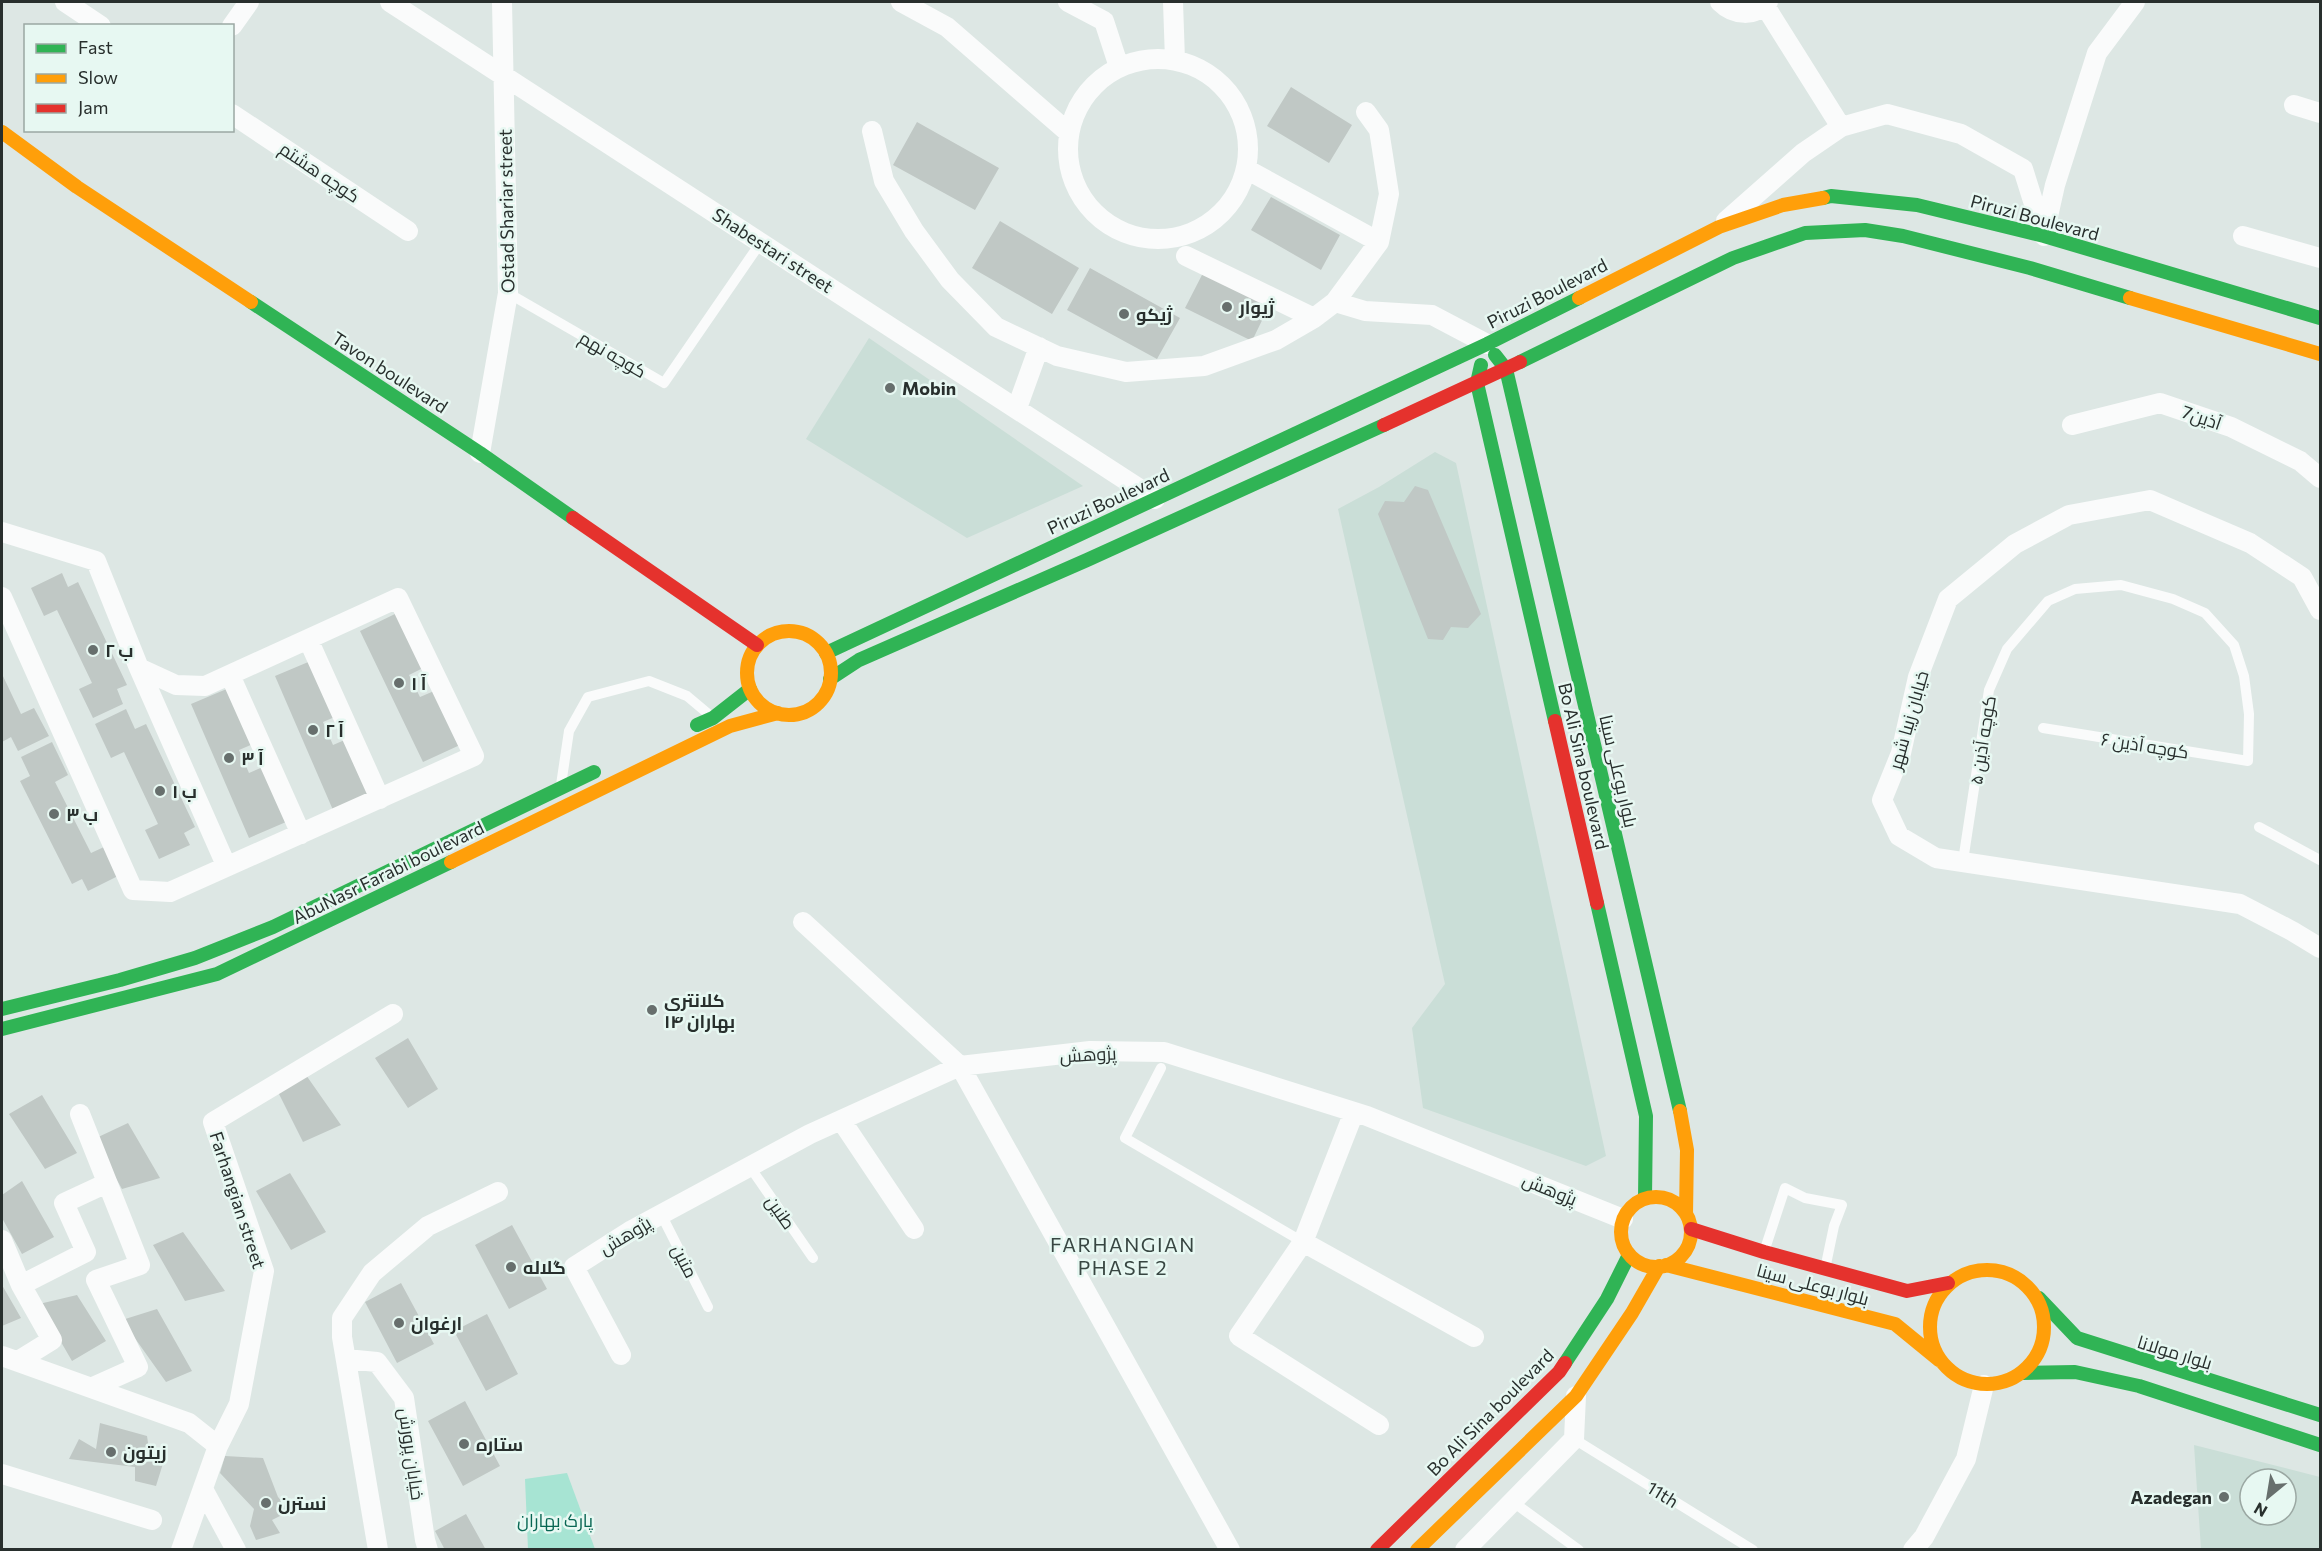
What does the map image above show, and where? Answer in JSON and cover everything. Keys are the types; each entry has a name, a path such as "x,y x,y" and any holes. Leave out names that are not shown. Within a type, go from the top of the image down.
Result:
{"street":[{"path":"65,2 98,24"},
{"path":"233,24 249,2"},
{"name":"Shabestari street","path":"390,2 1155,499"},
{"name":"Ostad Shariar street","path":"480,453 508,293 502,2"},
{"path":"901,2 947,27 1069,133"},
{"path":"1068,2 1104,21 1119,67"},
{"path":"1173,2 1175,60"},
{"path":"1720,2 1735,12 1745,13 1756,11 1767,4 1840,127"},
{"path":"2044,236 2055,185 2097,53 2135,2"},
{"path":"1147,59 1175,60 1202,70 1225,88 1240,112 1248,140 1246,169 1235,197 1214,220 1187,235 1156,239 1135,236 1125,233 1098,217 1079,193 1068,164 1069,133 1078,106 1096,83 1119,67 1147,59"},
{"path":"2294,105 2320,113"},
{"path":"872,132 884,181 914,231 950,280 996,327 1057,356 1126,372 1204,366 1276,340 1314,318 1335,302 1379,242 1389,194 1379,130 1366,112"},
{"path":"1719,227 1803,153 1840,127 1887,114 1961,134 2024,169 2044,236"},
{"name":"کوچه هشتم","path":"234,115 408,231"},
{"name":"Tavon boulevard","path":"2,132 86,193 480,453 757,645"},
{"path":"1246,169 1379,242"},
{"name":"Piruzi Boulevard","path":"826,653 1487,344 1719,227 1783,205 1831,196 1917,205 2044,236 2320,318"},
{"path":"830,680 859,660 1477,383 1733,258 1805,233 1865,230 1903,236 2030,268 2320,354"},
{"path":"2243,236 2320,258"},
{"path":"1186,256 1314,318"},
{"path":"1335,302 1365,311 1432,315 1487,344"},
{"name":"بلوار بوعلی سینا","path":"1487,344 1506,369 1679,1104 1687,1150 1686,1214"},
{"name":"Bo Ali Sina boulevard","path":"1487,344 1477,383 1646,1116 1645,1198"},
{"path":"1017,408 1039,347"},
{"name":"آذین7","path":"2072,425 2160,403 2231,428 2300,461 2320,478"},
{"name":"خیابان زیبا شهر","path":"2320,610 2302,577 2250,543 2150,500 2069,514 2015,544 1948,599 1918,677 1901,753 1882,800 1899,836 1936,858 2240,904 2320,948"},
{"path":"2,532 96,561 139,668 226,865"},
{"path":"2,597 133,890 170,892 474,756 398,598 206,686 176,685 139,668"},
{"path":"786,631 802,633 816,641 826,653 830,666 830,680 826,692 818,703 806,711 792,715 766,708 757,700 750,689 747,674 750,658 757,645 770,635 786,631"},
{"path":"308,639 380,799"},
{"path":"230,675 301,834"},
{"path":"680,733 713,718 750,689"},
{"name":"AbuNasr Farabi boulevard","path":"2,1029 217,974 730,726 778,713"},
{"name":"AbuNasr Farabi boulevard","path":"2,1009 120,980 195,958 273,927 604,768"},
{"path":"560,788 569,805"},
{"path":"803,922 960,1066 1230,1550"},
{"name":"Farhangian street","path":"181,1550 218,1446 240,1404 264,1270 213,1122 393,1014"},
{"name":"پژوهش","path":"621,1355 574,1267 632,1230 750,1167 841,1120 960,1066 1090,1051 1164,1052 1354,1112 1623,1219"},
{"path":"1354,1112 1303,1242 1239,1336 1379,1425"},
{"path":"80,1114 140,1265 96,1280 138,1367 92,1388"},
{"path":"841,1120 915,1229"},
{"path":"21,1285 86,1252 64,1203 107,1183"},
{"path":"378,1550 346,1359 342,1318 372,1273 428,1226 498,1192"},
{"path":"1661,1197 1676,1202 1686,1214 1691,1229 1688,1244 1680,1257 1663,1266 1648,1266 1629,1255 1620,1232 1623,1219 1632,1206 1645,1198 1661,1197"},
{"name":"بلوار بوعلی سینا","path":"1691,1229 1764,1252 1907,1291 1948,1283"},
{"path":"2,1240 21,1285 52,1340 10,1358"},
{"path":"1303,1242 1474,1337"},
{"name":"Bo Ali Sina boulevard","path":"1377,1550 1559,1372 1607,1299 1629,1255"},
{"path":"1417,1550 1576,1396 1663,1266"},
{"name":"بلوار بوعلی سینا","path":"1663,1266 1895,1324 1940,1360"},
{"path":"1994,1269 2018,1278 2036,1295 2045,1322 2042,1341 2040,1351 2023,1373 2004,1383 1984,1385 1959,1378 1940,1360 1931,1341 1929,1320 1935,1300 1948,1283 1970,1271 1994,1269"},
{"name":"بلوار مولانا","path":"2036,1295 2077,1338 2320,1415"},
{"path":"10,1358 189,1423 218,1446"},
{"name":"خیابان پرورش","path":"346,1359 377,1362 404,1398 428,1550"},
{"path":"2023,1373 2075,1372 2139,1386 2320,1445"},
{"path":"1913,1550 1924,1537 1965,1459 1984,1385"},
{"path":"1465,1550 1574,1439 1576,1396"},
{"path":"2,1474 152,1520"},
{"path":"203,1489 236,1550"}],"lane":[{"name":"کوچه نهم","path":"508,293 663,383 761,242"},
{"name":"کوچه آذین ۵","path":"1963,861 1989,690 2007,649 2048,601 2076,589 2121,585 2174,598 2205,614 2234,645 2244,676 2249,714 2248,760"},
{"path":"560,788 569,731 588,698 649,681 687,696 713,718"},
{"name":"کوچه آذین ۶","path":"2043,728 2248,760"},
{"path":"2259,827 2320,860"},
{"path":"1161,1068 1125,1138 1303,1242"},
{"name":"طنین","path":"750,1167 813,1258"},
{"path":"1764,1252 1785,1188 1805,1198 1842,1205 1834,1226 1825,1269"},
{"name":"متین","path":"661,1214 708,1307"},
{"name":"11th","path":"1574,1439 1753,1550"},
{"path":"1513,1502 1579,1550"}],"shaded area":[{"name":"Mobin","path":"869,338 1083,486 967,538 806,439"},
{"path":"1435,452 1456,463 1606,1156 1586,1166 1423,1108 1412,1028 1445,984 1338,509 1379,487"},
{"name":"Azadegan","path":"2194,1445 2281,1467 2238,1467 2238,1527 2298,1527 2298,1471 2320,1477 2320,1549 2201,1549"}],"green space":[{"name":"پارک بهاران","path":"567,1473 595,1549 528,1549 525,1479"}],"building":[{"path":"1291,87 1352,125 1329,163 1267,126"},
{"path":"917,122 999,168 975,210 893,165"},
{"path":"1271,197 1340,235 1321,270 1251,230"},
{"path":"1000,221 1079,268 1052,314 972,268"},
{"name":"ژیکو","path":"1090,268 1180,318 1157,359 1067,310"},
{"name":"ژیوار","path":"1203,273 1269,306 1252,341 1185,308"},
{"path":"1415,486 1428,490 1481,614 1468,628 1451,627 1443,640 1428,639 1378,514 1385,501 1404,502"},
{"name":"ب ۲","path":"62,573 68,587 78,582 127,685 117,689 123,704 93,718 79,689 92,683 57,610 44,616 31,588"},
{"name":"آ ۱","path":"397,613 423,668 409,675 420,697 434,691 460,745 423,762 360,631"},
{"name":"آ ۲","path":"313,660 337,716 323,722 333,745 347,739 371,794 333,810 275,676"},
{"path":"2,674 21,714 34,708 49,736 18,751 11,737 2,742"},
{"name":"آ ۳","path":"229,688 253,744 239,750 249,773 263,767 286,822 249,838 191,704"},
{"name":"ب ۱","path":"126,709 135,729 146,724 195,827 184,833 190,845 159,859 145,830 158,824 124,752 111,758 95,724"},
{"name":"ب ۳","path":"52,742 68,775 55,782 91,853 104,847 118,876 88,891 82,879 72,884 20,781 30,776 21,757"},
{"path":"408,1038 438,1089 408,1108 375,1058"},
{"path":"306,1075 341,1125 303,1142 277,1090"},
{"path":"42,1095 77,1153 45,1169 9,1114"},
{"path":"128,1123 160,1178 122,1189 94,1139"},
{"path":"290,1173 326,1232 291,1250 256,1191"},
{"path":"22,1181 54,1237 22,1254 2,1218 2,1195"},
{"name":"گلاله","path":"512,1225 547,1289 509,1309 475,1245"},
{"path":"183,1232 225,1291 185,1301 153,1245"},
{"name":"ارغوان","path":"401,1283 434,1344 397,1363 365,1302"},
{"path":"2,1285 21,1318 2,1326"},
{"path":"77,1295 106,1341 72,1361 39,1304"},
{"path":"157,1309 192,1371 166,1382 122,1320"},
{"path":"487,1314 518,1374 486,1391 454,1331"},
{"name":"ستاره","path":"465,1401 500,1466 463,1486 428,1421"},
{"name":"زیتون","path":"100,1423 147,1436 150,1456 165,1457 156,1486 135,1481 135,1467 69,1459 79,1439 96,1449"},
{"name":"نسترن","path":"225,1456 263,1458 278,1497 290,1511 272,1520 280,1533 256,1540 250,1526 254,1509 220,1473"},
{"path":"466,1514 486,1550 445,1550 435,1531"}],"traffic: fast":[{"path":"1823,198 1831,196 1917,205 2044,236 2320,318"},
{"path":"1520,362 1733,258 1805,233 1865,230 1903,236 2030,268 2130,298"},
{"path":"826,653 1487,344 1579,298"},
{"path":"251,302 480,453 573,518"},
{"path":"1495,355 1506,369 1680,1111"},
{"path":"1481,365 1477,383 1555,721"},
{"path":"830,679 859,660 1087,560 1384,425"},
{"path":"697,725 713,718 750,689"},
{"path":"2,1009 120,980 195,958 273,927 594,772"},
{"path":"2,1029 217,974 451,862"},
{"path":"1597,903 1646,1116 1645,1198"},
{"path":"1565,1363 1607,1299 1629,1255"},
{"path":"2039,1298 2077,1338 2320,1415"},
{"path":"2023,1373 2075,1372 2139,1386 2320,1445"}],"traffic: slow":[{"path":"2,132 77,187 251,302"},
{"path":"1579,298 1719,227 1783,205 1823,198"},
{"path":"2130,298 2320,354"},
{"path":"789,631 812,638 824,650 831,673 824,696 812,708 789,715 766,708 754,696 747,673 754,650 766,638 789,631"},
{"path":"451,862 730,726 778,713"},
{"path":"1680,1111 1687,1150 1686,1214"},
{"path":"1656,1197 1669,1200 1681,1207 1688,1219 1691,1232 1688,1245 1681,1257 1669,1264 1656,1267 1643,1264 1631,1257 1624,1245 1621,1232 1624,1219 1631,1207 1643,1200 1656,1197"},
{"path":"1666,1265 1895,1324 1939,1360"},
{"path":"1417,1550 1576,1396 1632,1313 1659,1266"},
{"path":"1987,1270 2009,1274 2028,1286 2040,1305 2044,1327 2040,1349 2028,1368 2009,1380 1987,1384 1965,1380 1946,1368 1934,1349 1930,1327 1934,1305 1946,1286 1965,1274 1987,1270"}],"traffic: jam":[{"path":"1384,425 1520,362"},
{"path":"573,518 757,645"},
{"path":"1555,721 1597,903"},
{"path":"1691,1229 1764,1252 1907,1291 1948,1283"},
{"path":"1377,1550 1559,1372 1565,1363"}],"place":[{"name":"ژیوار","path":"1227,307"},
{"name":"ژیکو","path":"1124,314"},
{"name":"Mobin","path":"890,388"},
{"name":"ب ۲","path":"93,650"},
{"name":"آ ۱","path":"399,683"},
{"name":"آ ۲","path":"313,730"},
{"name":"آ ۳","path":"229,758"},
{"name":"ب ۱","path":"160,791"},
{"name":"ب ۳","path":"54,814"},
{"name":"کلانتری ۱۴ بهاران","path":"652,1010"},
{"name":"گلاله","path":"511,1267"},
{"name":"ارغوان","path":"399,1323"},
{"name":"ستاره","path":"464,1444"},
{"name":"زیتون","path":"111,1452"},
{"name":"Azadegan","path":"2224,1497"},
{"name":"نسترن","path":"266,1503"}],"district":[{"name":"FARHANGIAN PHASE 2","path":"1123,1256"}]}
